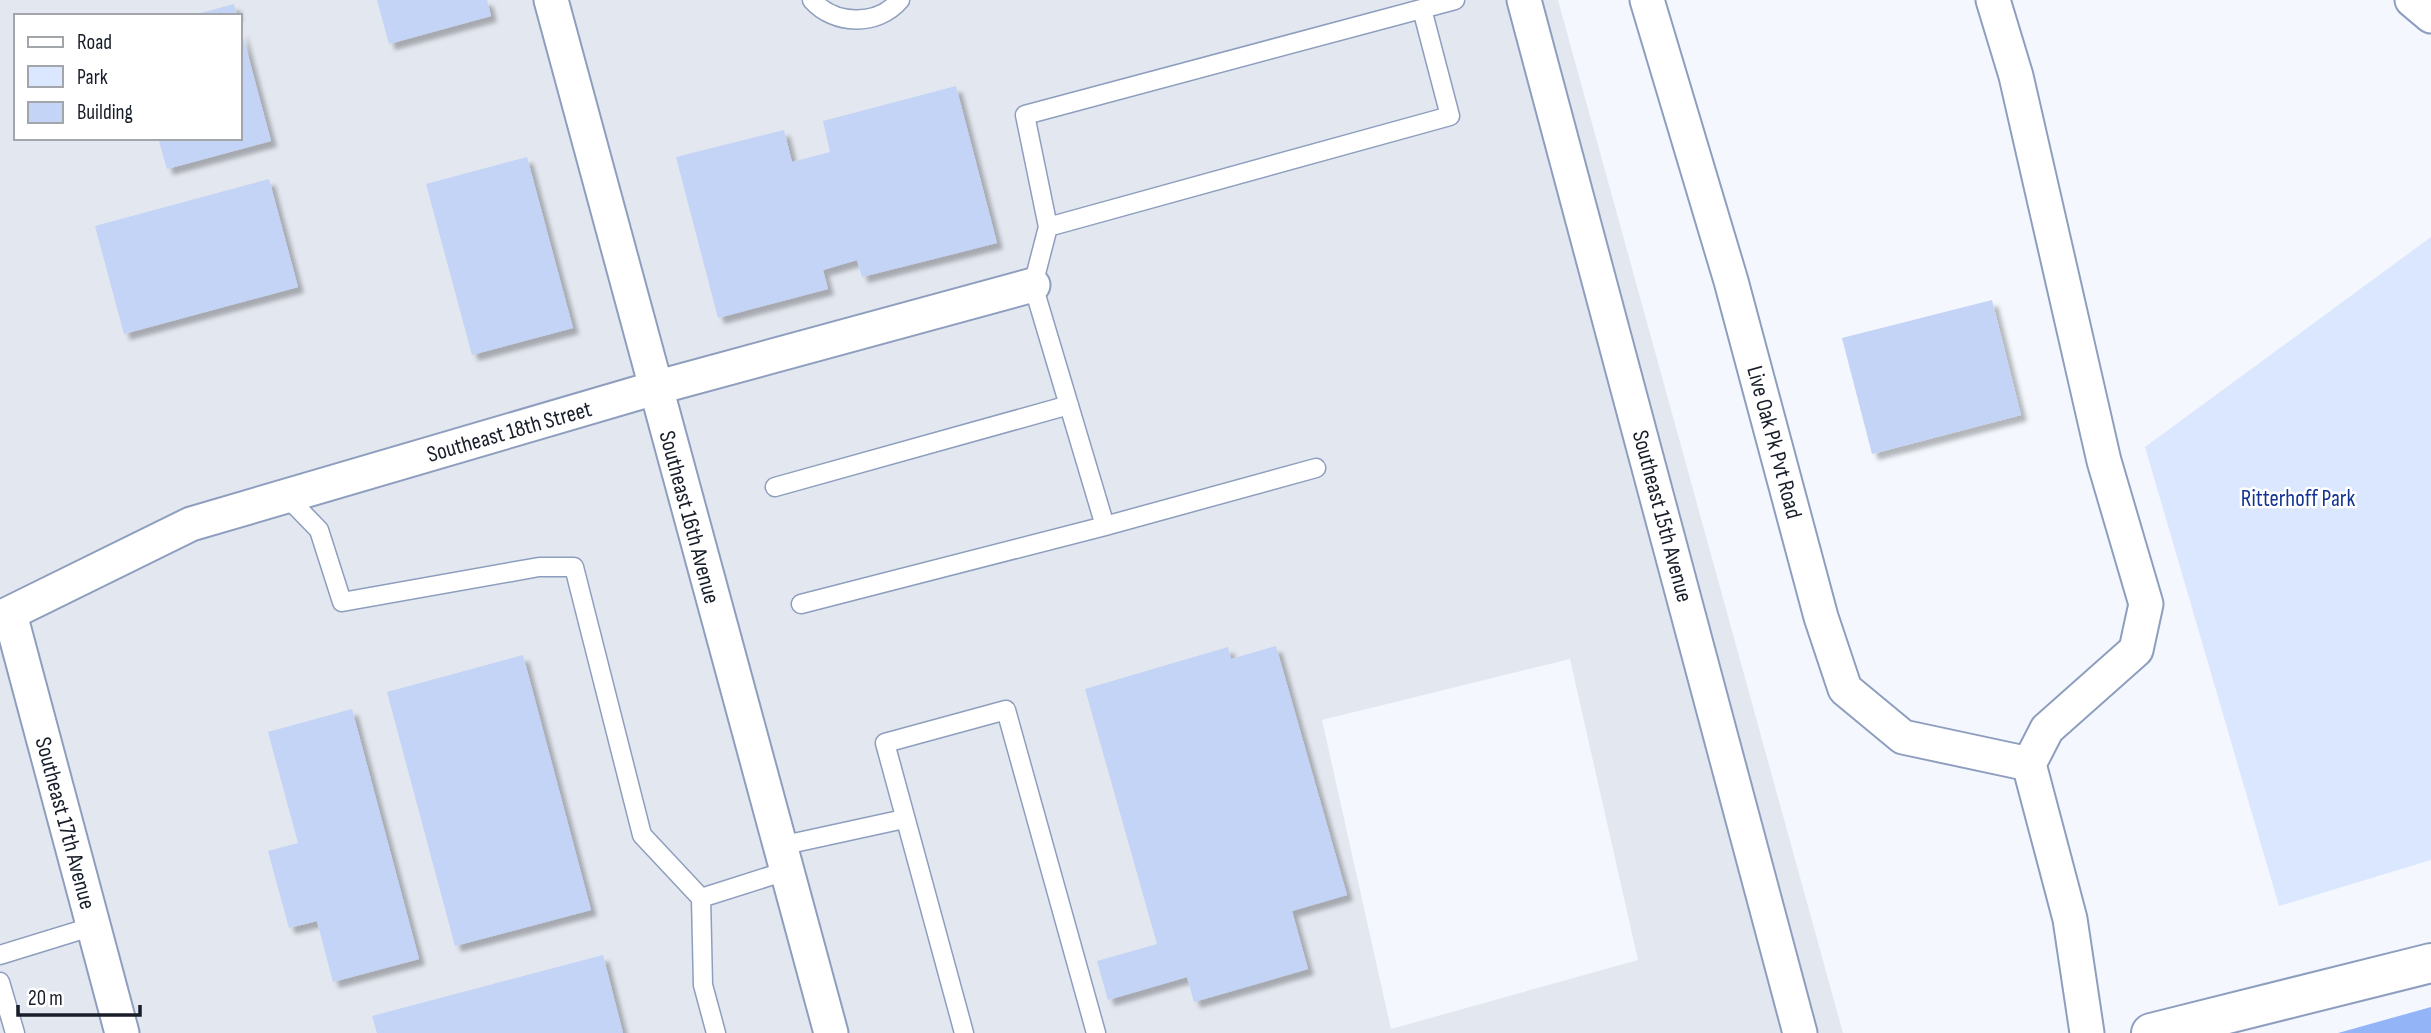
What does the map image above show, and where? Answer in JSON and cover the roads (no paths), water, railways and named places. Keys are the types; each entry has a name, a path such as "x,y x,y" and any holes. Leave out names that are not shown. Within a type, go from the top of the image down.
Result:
{"main road":[{"path":"2151,1033 2431,963"}],"street":[{"name":"Southeast 16th Avenue","path":"551,0 831,1033"},
{"name":"Southeast 15th Avenue","path":"1524,0 1800,1033"},
{"name":"Live Oak Pk Pvt Road","path":"1647,0 1734,293 1821,617 1845,689 1903,737 2029,764"},
{"path":"1993,0 2016,76 2104,461 2146,604 2136,650 2048,729 2029,764 2070,919 2087,1033"},
{"path":"2413,0 2431,16"},
{"name":"Southeast 18th Street","path":"5,616 191,524 655,388 1033,285"},
{"name":"Southeast 17th Avenue","path":"5,616 122,1033"}],"lane":[{"path":"812,0 822,12 843,19 867,18 893,8 900,0"},
{"path":"1105,526 1033,285 1048,227 1025,115 1455,0"},
{"path":"1048,227 1450,116 1422,9"},
{"path":"775,487 1069,405"},
{"path":"801,604 1105,526 1316,468"},
{"path":"285,495 319,530 341,602 538,567 574,567 642,835 701,898 703,985 716,1033"},
{"path":"964,1033 885,743 1006,710 1096,1033"},
{"path":"701,898 783,858 904,819"},
{"path":"0,955 94,926"},
{"path":"0,982 15,1033"}],"park label":[{"name":"Ritterhoff Park","path":"2298,498"}]}
